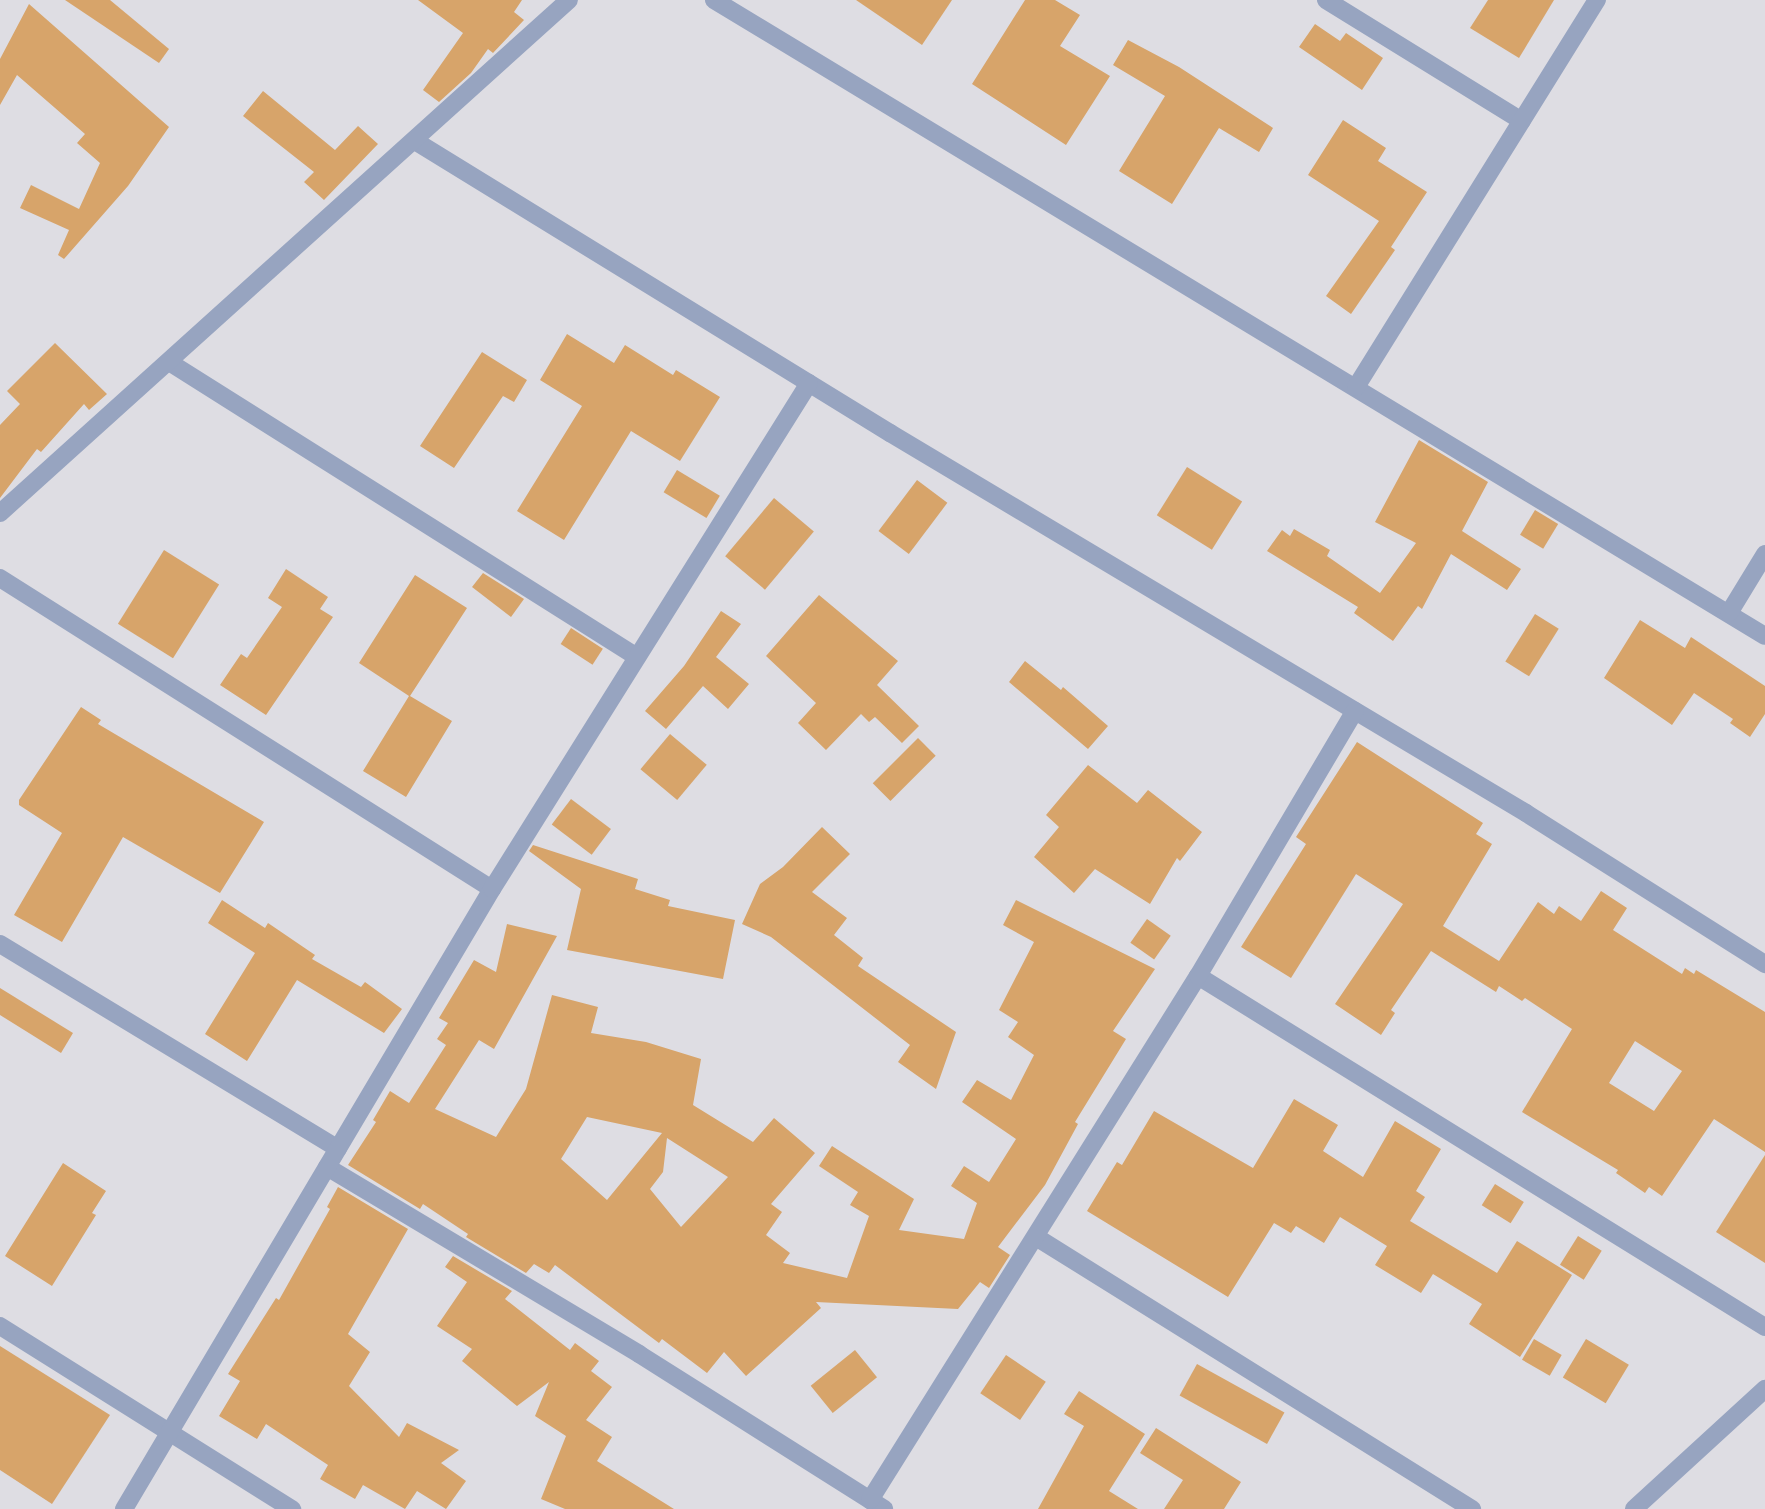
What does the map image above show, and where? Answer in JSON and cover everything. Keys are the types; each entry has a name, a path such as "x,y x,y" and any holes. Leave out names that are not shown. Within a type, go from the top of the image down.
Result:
{"street":[{"path":"0,513 569,0"},
{"path":"714,0 1729,612 1765,636"},
{"path":"1326,0 1522,122"},
{"path":"1356,387 1597,0"},
{"path":"415,141 809,383 1355,711 1765,964"},
{"path":"169,362 638,657"},
{"path":"124,1509 167,1431 338,1149 492,888 809,383"},
{"path":"1729,612 1765,554"},
{"path":"0,578 492,888"},
{"path":"327,1167 639,1354 877,1505 1036,1237 1198,976 1355,711"},
{"path":"0,944 338,1149"},
{"path":"1198,976 1765,1327"},
{"path":"1036,1237 1472,1509"},
{"path":"0,1326 292,1509"},
{"path":"1634,1509 1765,1389"}],"building":[{"path":"65,0 110,0 169,49 159,63"},
{"path":"418,0 522,0 514,12 524,20 493,53 488,49 471,73 439,102 423,90 463,33"},
{"path":"856,0 952,0 922,45"},
{"path":"1025,0 1055,0 1080,15 1060,46 1110,76 1066,145 972,84"},
{"path":"1488,0 1554,0 1519,58 1470,28"},
{"path":"29,4 169,127 128,186 64,259 58,255 69,230 20,208 31,185 79,209 100,163 77,143 85,134 17,75 0,105 0,59"},
{"path":"1315,24 1340,41 1346,33 1383,58 1362,90 1299,47"},
{"path":"1128,40 1179,67 1273,128 1259,152 1219,128 1172,204 1119,171 1165,96 1113,65"},
{"path":"263,91 335,150 358,126 378,144 324,200 304,182 314,172 243,116"},
{"path":"1343,120 1386,148 1378,161 1427,192 1391,247 1395,250 1351,314 1326,296 1379,221 1308,175"},
{"path":"567,334 614,363 625,345 673,375 676,370 720,397 680,461 631,431 564,540 517,511 582,406 540,380"},
{"path":"55,343 107,394 89,410 84,404 41,452 37,449 0,498 0,425 20,404 7,391"},
{"path":"482,352 527,380 514,402 503,396 454,468 420,446"},
{"path":"1419,440 1488,482 1462,531 1521,569 1507,590 1451,554 1422,609 1418,606 1393,641 1354,613 1358,607 1267,551 1282,530 1290,536 1294,529 1330,550 1327,556 1380,593 1416,543 1375,522"},
{"path":"1187,467 1242,501 1212,550 1157,515"},
{"path":"677,470 720,496 706,518 664,492"},
{"path":"917,480 947,503 909,554 878,531"},
{"path":"774,498 814,531 765,590 725,556"},
{"path":"1535,510 1558,524 1543,549 1520,535"},
{"path":"164,550 219,584 173,658 118,624"},
{"path":"286,569 328,597 320,609 333,617 266,715 220,685 241,654 247,658 282,607 268,598"},
{"path":"483,573 524,599 511,617 472,587"},
{"path":"415,575 467,608 410,696 452,721 406,797 363,771 409,696 359,663"},
{"path":"819,595 898,661 877,685 919,726 902,743 875,717 869,722 861,714 826,750 798,723 816,703 766,656"},
{"path":"721,611 741,624 716,657 749,684 728,709 703,686 666,729 645,711 684,666"},
{"path":"1535,614 1559,629 1529,676 1505,661"},
{"path":"1640,620 1685,648 1691,637 1765,686 1765,714 1750,737 1730,723 1733,719 1694,693 1672,725 1604,678"},
{"path":"571,628 603,649 593,665 561,644"},
{"path":"1025,661 1061,690 1063,687 1108,726 1088,749 1009,682"},
{"path":"81,707 101,720 98,724 264,822 220,893 123,837 62,942 14,915 62,833 19,805 19,800"},
{"path":"670,734 707,765 677,800 640,769"},
{"path":"918,738 936,756 890,801 873,783"},
{"path":"1357,742 1483,823 1476,834 1492,844 1443,926 1499,961 1538,902 1554,914 1559,906 1581,921 1601,891 1627,908 1613,930 1682,974 1685,968 1694,974 1696,970 1765,1012 1765,1152 1714,1119 1662,1196 1649,1187 1645,1193 1616,1173 1618,1170 1522,1112 1572,1029 1525,998 1522,1001 1499,986 1496,992 1431,951 1391,1010 1395,1013 1381,1035 1335,1004 1403,904 1356,874 1291,978 1241,947 1306,844 1296,837","holes":["1635,1041 1682,1071 1654,1111 1609,1083"]},
{"path":"1088,765 1137,803 1148,790 1202,832 1180,861 1177,858 1150,904 1095,869 1074,893 1034,857 1059,827 1046,815"},
{"path":"571,799 611,829 592,855 552,825"},
{"path":"822,827 850,854 812,892 847,918 834,935 863,958 858,966 956,1032 936,1089 898,1062 910,1045 771,937 742,924 760,884 783,867"},
{"path":"533,845 638,879 635,889 670,900 668,906 735,920 723,979 567,950 581,889 529,851"},
{"path":"222,900 265,928 268,923 315,955 312,959 361,987 365,982 402,1009 384,1033 297,980 247,1061 205,1034 255,953 208,923"},
{"path":"1016,900 1155,969 1113,1031 1126,1039 1075,1122 1078,1124 1045,1185 998,1247 1010,1255 989,1288 980,1282 958,1309 816,1302 821,1308 746,1376 724,1352 707,1373 662,1339 659,1343 555,1265 549,1273 534,1264 526,1273 466,1237 468,1234 423,1204 420,1209 348,1165 376,1122 373,1120 390,1091 409,1103 446,1045 437,1039 448,1023 439,1018 474,960 496,972 507,924 557,936 494,1049 479,1040 435,1109 496,1137 526,1089 552,995 598,1007 591,1033 646,1042 701,1059 693,1105 753,1142 774,1118 815,1153 771,1204 782,1212 766,1235 790,1253 783,1263 847,1278 869,1216 850,1205 858,1192 819,1166 832,1146 914,1199 899,1230 964,1239 977,1203 951,1186 964,1166 989,1182 1016,1139 962,1102 977,1080 1011,1100 1034,1055 1008,1037 1018,1022 999,1010 1034,942 1003,925","holes":["587,1117 662,1133 607,1200 561,1159","667,1138 728,1177 681,1227 650,1189 663,1172"]},
{"path":"1147,919 1171,936 1154,959 1130,943"},
{"path":"0,988 73,1033 61,1053 0,1015"},
{"path":"1294,1099 1338,1125 1323,1151 1363,1177 1395,1121 1441,1149 1416,1191 1425,1197 1410,1221 1497,1273 1517,1241 1572,1275 1520,1357 1469,1324 1482,1304 1433,1274 1421,1293 1375,1265 1387,1246 1340,1217 1324,1243 1296,1226 1291,1233 1274,1223 1228,1297 1087,1211 1117,1162 1122,1165 1154,1111 1253,1168"},
{"path":"1765,1155 1765,1263 1716,1232"},
{"path":"63,1163 106,1191 92,1213 96,1215 52,1286 5,1256"},
{"path":"1495,1184 1524,1202 1511,1223 1482,1205"},
{"path":"338,1187 408,1229 348,1334 370,1352 349,1386 399,1437 407,1423 459,1450 441,1463 466,1481 446,1509 417,1491 405,1509 363,1485 355,1499 320,1479 328,1465 266,1424 257,1439 219,1416 240,1381 228,1374 276,1298 279,1300 330,1209 327,1207"},
{"path":"1578,1236 1602,1251 1584,1280 1560,1265"},
{"path":"453,1256 512,1291 505,1299 570,1350 575,1343 599,1361 591,1371 612,1387 586,1420 612,1437 597,1461 674,1509 565,1509 541,1499 566,1436 535,1416 549,1382 517,1406 462,1361 472,1349 437,1326 467,1282 445,1267"},
{"path":"1534,1339 1562,1355 1550,1376 1522,1360"},
{"path":"1586,1339 1629,1365 1606,1403 1563,1378"},
{"path":"0,1346 110,1415 52,1504 0,1470"},
{"path":"855,1350 877,1377 833,1413 811,1386"},
{"path":"1006,1355 1046,1382 1020,1420 980,1393"},
{"path":"1197,1364 1284,1412 1267,1444 1180,1395"},
{"path":"1079,1391 1145,1434 1109,1491 1138,1509 1038,1509 1084,1426 1064,1414"},
{"path":"1156,1428 1241,1482 1224,1509 1164,1509 1183,1480 1140,1453"}]}
